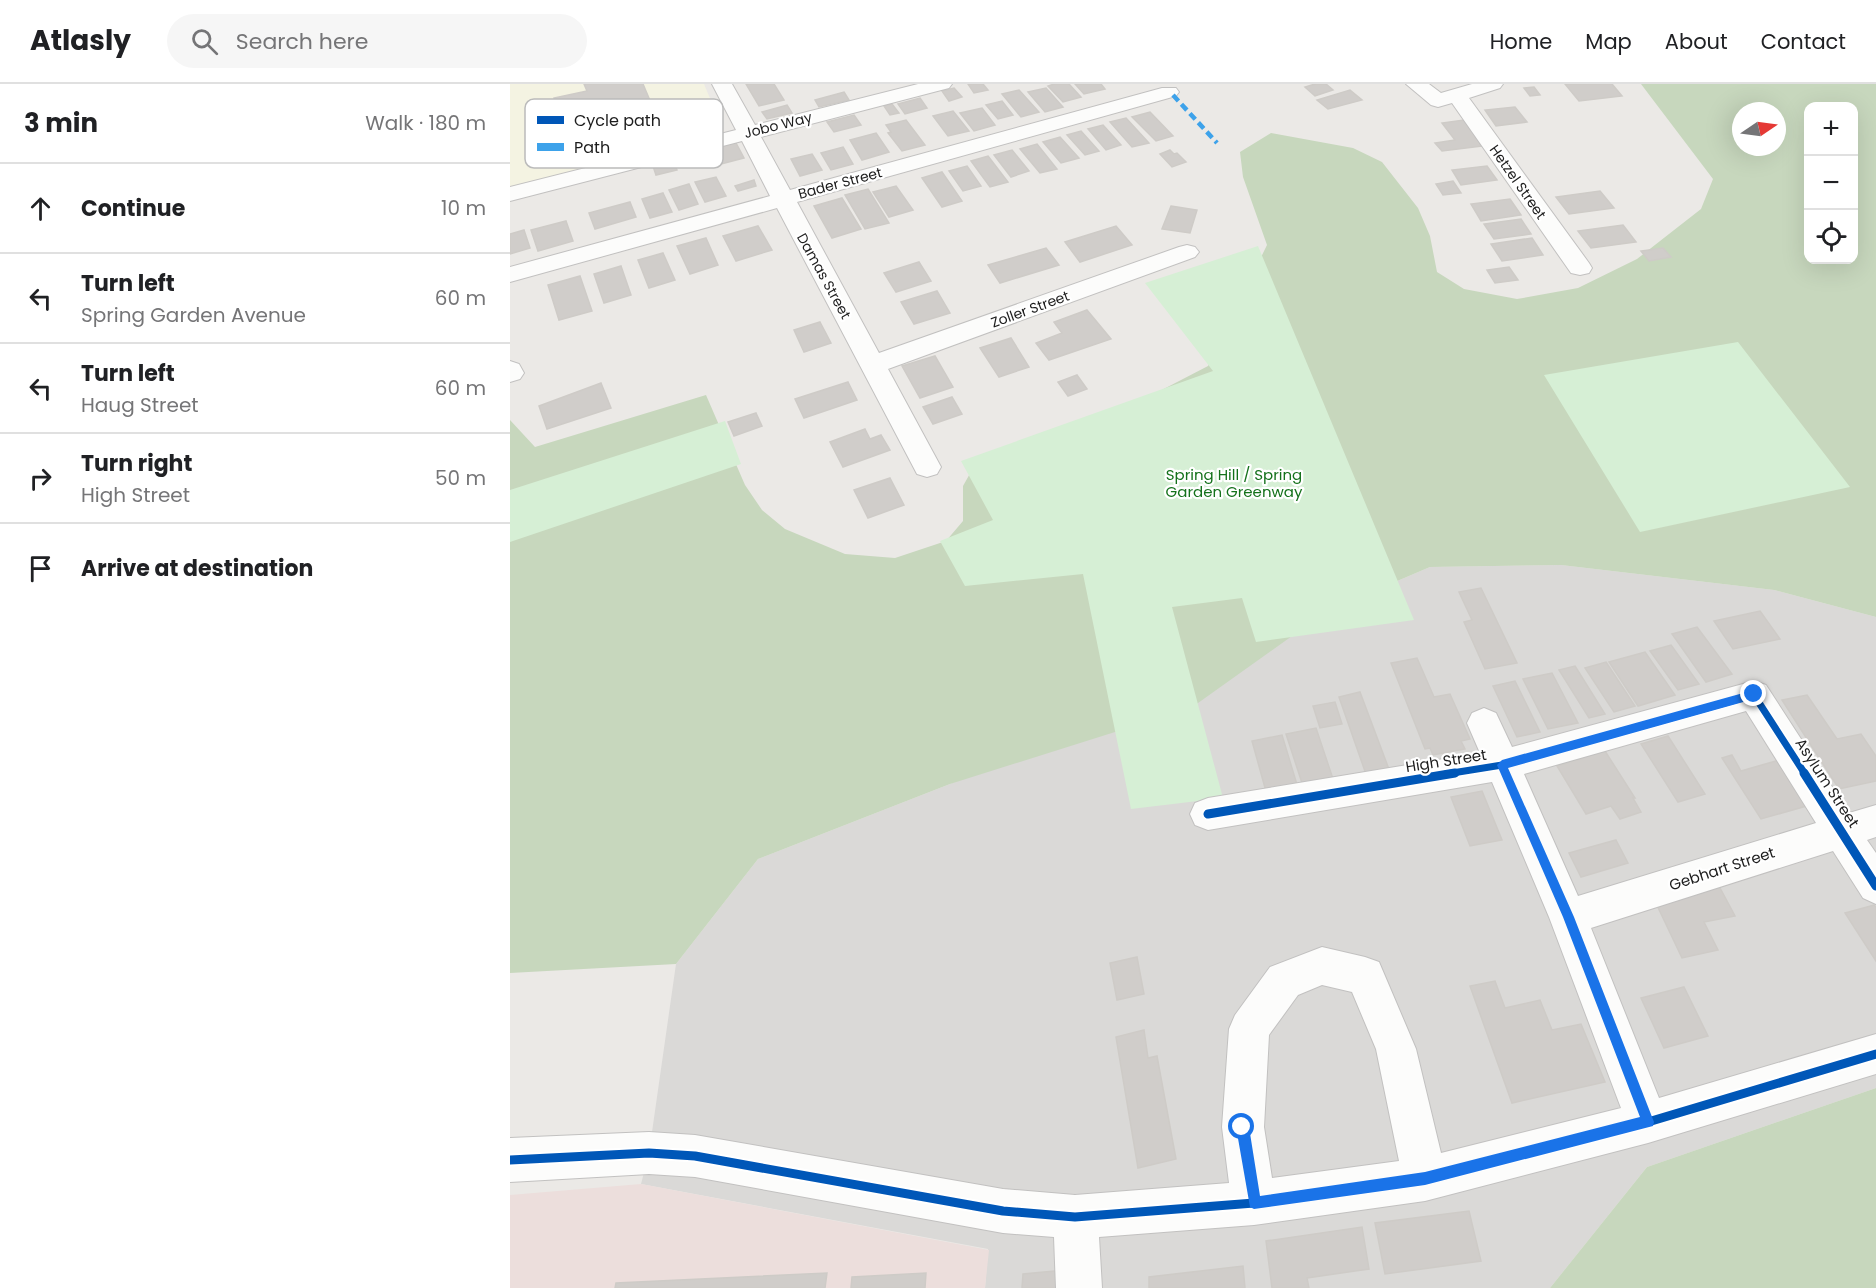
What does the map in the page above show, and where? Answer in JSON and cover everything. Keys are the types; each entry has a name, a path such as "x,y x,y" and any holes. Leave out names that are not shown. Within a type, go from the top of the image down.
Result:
{"street":[{"name":"Damas Street","path":"722,84 927,467"},
{"name":"Jobo Way","path":"723,139 942,84"},
{"name":"Hetzel Street","path":"1416,84 1448,98 1580,268"},
{"path":"1448,98 1493,84"},
{"name":"Bader Street","path":"510,275 1168,90"},
{"name":"Jobo Way","path":"510,194 611,168"},
{"name":"Zoller Street","path":"873,365 1187,252"},
{"name":"High Street","path":"1208,814 1502,765 1754,694"},
{"name":"Asylum Street","path":"1754,694 1876,886"},
{"path":"1484,723 1568,917 1648,1122"},
{"name":"Gebhart Street","path":"1568,917 1876,821"},
{"path":"1254,1203 1242,1127 1249,1029 1284,981 1322,966 1365,976 1396,1049 1425,1179"},
{"path":"510,1160 649,1153 695,1156 1003,1211 1075,1217 1254,1203 1425,1179 1648,1122 1876,1054"},
{"path":"1075,1217 1080,1288"}],"shaded area":[{"path":"510,84 704,84 710,99 525,99 525,168 590,168 510,188"},
{"path":"1561,565 1774,590 1876,617 1876,1088 1647,1167 1550,1288 985,1288 988,1249 641,1184 649,1153 676,964 758,859 950,784 1327,611 1430,567"},
{"path":"641,1184 989,1250 985,1288 510,1288 510,1195"}],"green space":[{"path":"1641,84 1876,84 1876,617 1774,590 1561,565 1430,567 1327,611 1191,708 950,784 758,859 676,964 510,973 510,420 535,447 706,395 745,485 762,510 785,529 845,554 895,558 946,541 963,521 963,486 977,461 1129,407 1208,366 1267,245 1243,177 1240,152 1271,133 1353,148 1382,162 1418,208 1430,236 1437,272 1464,289 1517,299 1578,288 1637,259 1701,209 1713,179"},
{"name":"Spring Hill / Spring Garden Greenway","path":"1258,246 1414,620 1256,642 1242,598 1172,607 1223,798 1131,809 1083,574 965,586 940,541 993,520 961,461 1213,371 1145,283"},
{"path":"1738,342 1850,487 1640,532 1544,375"},
{"path":"725,421 741,464 510,542 510,490"},
{"path":"1876,1088 1876,1288 1550,1288 1647,1167"}],"building":[{"path":"584,84 643,84 649,99 554,98 587,91"},
{"path":"746,84 774,84 784,100 759,106"},
{"path":"968,84 983,84 988,90 974,93"},
{"path":"1069,84 1081,97 1063,102 1048,86"},
{"path":"1075,84 1101,84 1105,89 1084,94"},
{"path":"1326,84 1333,90 1315,96 1305,87"},
{"path":"1565,84 1612,84 1622,96 1579,101"},
{"path":"1534,87 1540,95 1530,96 1524,88"},
{"path":"954,88 962,97 949,101 942,91"},
{"path":"1046,88 1063,107 1045,112 1028,92"},
{"path":"1019,90 1039,112 1021,117 1002,94"},
{"path":"1350,90 1362,100 1328,109 1317,100"},
{"path":"844,92 849,100 819,107 815,100"},
{"path":"920,98 927,108 905,114 898,104"},
{"path":"1002,101 1013,115 998,119 986,105"},
{"path":"892,104 899,113 890,115 884,106"},
{"path":"787,105 792,113 767,119 762,112"},
{"path":"1515,107 1527,122 1496,126 1485,110"},
{"path":"982,108 995,125 974,131 960,113"},
{"path":"953,111 969,131 948,136 933,116"},
{"path":"1150,112 1173,136 1156,141 1132,117"},
{"path":"854,115 861,125 834,132 827,122"},
{"path":"1126,118 1149,143 1132,147 1110,122"},
{"path":"906,120 925,145 902,151 888,133 891,132 886,125"},
{"path":"1464,120 1483,146 1442,151 1435,143 1455,140 1442,123"},
{"path":"1103,125 1121,145 1106,150 1088,129"},
{"path":"1081,131 1099,151 1085,155 1067,135"},
{"path":"876,133 889,152 862,160 850,140"},
{"path":"1060,137 1079,158 1061,163 1043,142"},
{"path":"735,141 744,158 723,163 723,144"},
{"path":"1037,144 1057,169 1040,173 1020,149"},
{"path":"843,147 853,164 831,170 821,153"},
{"path":"1012,150 1029,171 1011,177 994,155"},
{"path":"1170,150 1186,162 1172,167 1160,154"},
{"path":"812,154 822,170 800,176 791,159"},
{"path":"988,156 1008,182 990,187 971,161"},
{"path":"967,166 981,186 963,191 949,171"},
{"path":"1487,166 1497,180 1461,185 1452,170"},
{"path":"654,168 676,168 677,170 656,175"},
{"path":"942,172 962,201 942,207 922,178"},
{"path":"716,177 726,196 705,202 695,182"},
{"path":"754,180 756,186 738,191 735,186"},
{"path":"1453,181 1461,193 1443,195 1436,184"},
{"path":"689,184 698,204 679,210 669,190"},
{"path":"896,186 913,210 889,217 873,192"},
{"path":"868,189 889,223 865,229 845,195"},
{"path":"1600,191 1614,208 1569,214 1556,197"},
{"path":"663,193 672,212 650,218 642,199"},
{"path":"842,198 861,229 832,238 814,206"},
{"path":"1510,199 1521,215 1481,221 1471,204"},
{"path":"630,202 636,217 595,229 589,213"},
{"path":"1171,206 1197,210 1190,233 1162,229"},
{"path":"1521,219 1531,234 1494,239 1484,224"},
{"path":"566,221 573,241 538,251 531,230"},
{"path":"1623,225 1636,242 1591,248 1578,231"},
{"path":"758,226 772,250 736,261 723,236"},
{"path":"1116,226 1132,245 1080,262 1065,242"},
{"path":"524,230 530,248 510,254 510,234"},
{"path":"706,238 718,265 690,274 677,246"},
{"path":"1532,238 1543,255 1502,261 1491,244"},
{"path":"1046,248 1059,265 1000,283 988,265"},
{"path":"1663,248 1671,257 1649,261 1641,251"},
{"path":"663,253 675,280 649,288 638,260"},
{"path":"919,262 931,281 896,292 884,273"},
{"path":"621,266 631,295 604,303 594,274"},
{"path":"1509,267 1518,280 1495,283 1487,270"},
{"path":"580,276 592,311 559,320 548,285"},
{"path":"937,291 950,313 914,324 901,302"},
{"path":"1087,310 1111,339 1049,360 1036,343 1062,333 1054,322"},
{"path":"820,322 831,343 804,352 794,330"},
{"path":"1011,338 1029,367 999,377 980,348"},
{"path":"935,356 953,387 920,398 902,366"},
{"path":"1077,375 1087,389 1068,396 1058,382"},
{"path":"848,382 857,400 804,418 795,399"},
{"path":"601,383 611,408 547,429 539,406"},
{"path":"952,397 962,414 933,424 923,407"},
{"path":"756,413 762,426 734,436 728,422"},
{"path":"865,429 870,439 881,435 890,450 843,467 830,442"},
{"path":"890,478 904,505 868,518 854,490"},
{"path":"1481,588 1517,663 1485,669 1464,622 1472,620 1459,592"},
{"path":"1760,611 1780,639 1733,649 1714,621"},
{"path":"1697,627 1732,674 1706,682 1672,634"},
{"path":"1671,645 1699,684 1678,690 1650,651"},
{"path":"1645,652 1675,695 1638,706 1609,662"},
{"path":"1417,658 1434,697 1450,694 1470,739 1461,741 1465,749 1433,755 1430,748 1425,749 1391,663"},
{"path":"1606,662 1635,706 1614,712 1585,668"},
{"path":"1575,666 1605,714 1589,718 1559,670"},
{"path":"1552,673 1578,723 1548,729 1523,679"},
{"path":"1515,681 1540,732 1517,737 1493,686"},
{"path":"1360,692 1390,772 1367,777 1339,697"},
{"path":"1807,695 1837,739 1861,734 1876,756 1876,781 1839,789 1782,700"},
{"path":"1335,702 1342,724 1320,728 1313,706"},
{"path":"1316,728 1333,779 1303,786 1286,734"},
{"path":"1282,735 1298,788 1267,795 1252,741"},
{"path":"1668,736 1705,794 1678,802 1641,744"},
{"path":"1605,751 1635,798 1633,798 1641,812 1620,819 1611,806 1586,814 1557,766"},
{"path":"1732,755 1741,771 1779,760 1810,805 1761,819 1722,758"},
{"path":"1482,791 1502,840 1470,846 1451,797"},
{"path":"1616,840 1628,863 1581,877 1569,853"},
{"path":"1719,886 1735,916 1704,922 1718,950 1682,958 1654,899"},
{"path":"1874,905 1876,907 1876,961 1845,913"},
{"path":"1137,957 1144,994 1117,1000 1110,963"},
{"path":"1495,981 1505,1008 1540,1000 1552,1030 1581,1024 1605,1082 1512,1103 1470,986"},
{"path":"1684,987 1708,1036 1664,1048 1641,998"},
{"path":"1144,1030 1148,1058 1157,1056 1176,1159 1138,1168 1116,1037"},
{"path":"1469,1211 1481,1261 1385,1274 1375,1223"},
{"path":"1362,1227 1369,1269 1307,1278 1309,1288 1272,1288 1266,1241"},
{"path":"1243,1266 1245,1288 1149,1288 1149,1277"},
{"path":"1065,1270 1066,1288 1022,1288 1023,1274"},
{"path":"827,1273 825,1288 615,1288 616,1283"},
{"path":"926,1273 925,1288 851,1288 852,1277"}],"marked path":[{"path":"1173,95 1217,143"}],"cycle path":[{"path":"1208,814 1502,765 1754,695 1876,886"},
{"path":"510,1160 649,1153 695,1156 1003,1211 1075,1217 1254,1203 1425,1179 1648,1122 1876,1054"}],"route":[{"path":"1242,1127 1254,1203 1425,1179 1648,1122 1568,917 1502,765 1754,694"}]}
